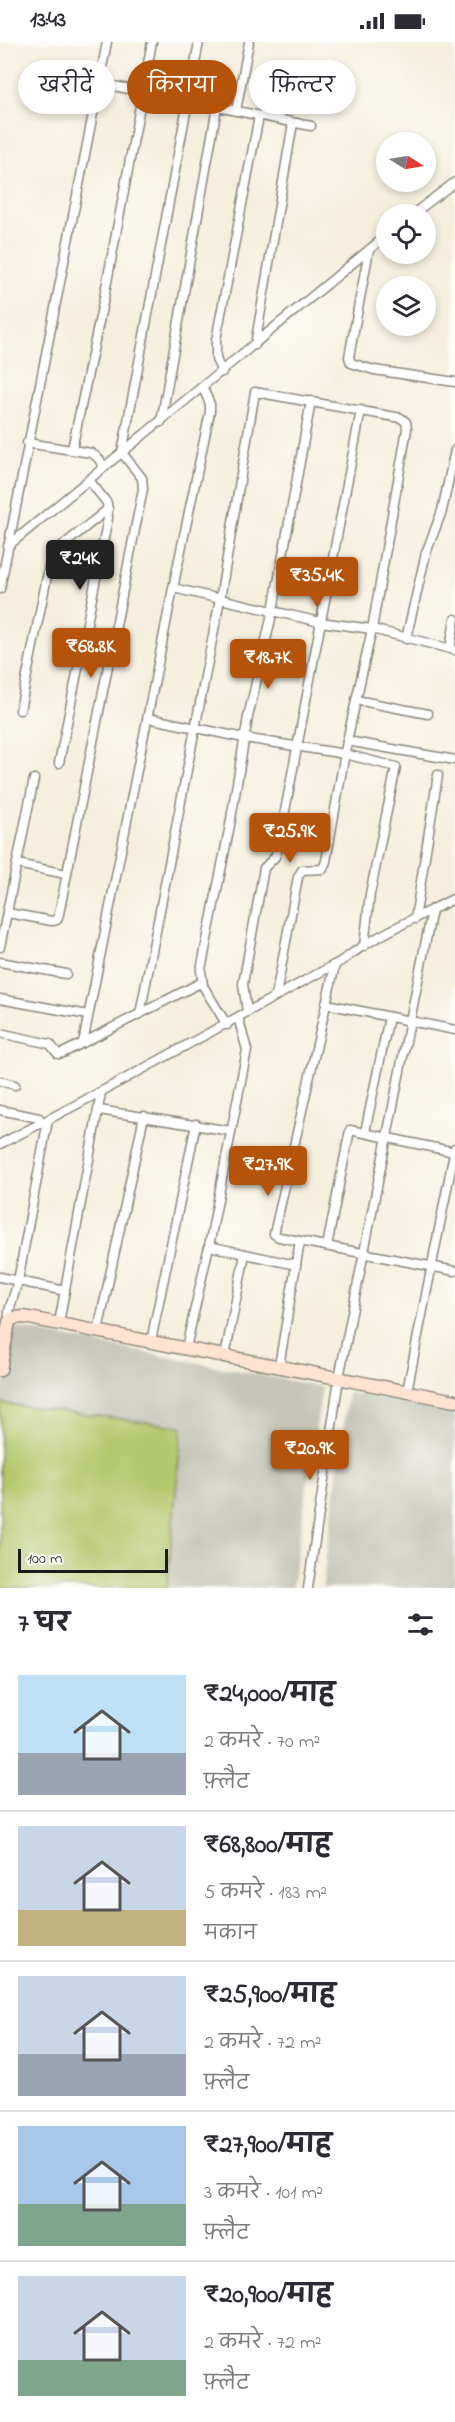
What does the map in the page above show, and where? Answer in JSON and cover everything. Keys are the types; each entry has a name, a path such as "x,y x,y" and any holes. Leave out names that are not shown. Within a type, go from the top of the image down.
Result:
{"street":[{"path":"103,60 107,42"},
{"path":"148,60 152,42"},
{"path":"195,60 199,42"},
{"path":"237,106 249,42"},
{"path":"237,111 312,126"},
{"path":"0,589 93,114"},
{"path":"72,449 104,298 138,114"},
{"path":"8,913 54,921 59,915 143,489 142,478 122,453 185,114"},
{"path":"161,422 216,114"},
{"path":"222,372 216,359 216,340 259,116"},
{"path":"255,345 293,123"},
{"path":"426,204 455,182"},
{"path":"8,546 376,244"},
{"path":"369,249 349,357 351,363 374,370 455,382"},
{"path":"83,1043 210,412 210,404 203,388"},
{"path":"140,1014 220,599 255,392 311,400 400,418 406,422 407,429 372,629 324,866 320,870 302,870 298,877 276,995"},
{"path":"227,1025 202,982 201,970 227,845 244,738 273,610 311,400"},
{"path":"247,1012 243,984 264,868 275,857 278,848 361,410"},
{"path":"27,443 72,449 95,455 105,467"},
{"path":"406,639 426,553 442,511 455,450"},
{"path":"59,763 108,509 107,503 89,480"},
{"path":"20,710 50,562 56,551 108,509"},
{"path":"173,588 320,622 372,629 452,650 455,619"},
{"path":"356,700 428,714"},
{"path":"148,718 244,738 345,754 396,767 370,894 364,946"},
{"path":"348,741 455,760"},
{"path":"415,919 438,774"},
{"path":"0,946 34,779"},
{"path":"17,864 66,874"},
{"path":"0,1144 227,1025 276,995 455,898"},
{"path":"308,1588 339,1378 432,910"},
{"path":"0,962 66,974"},
{"path":"335,965 274,1230 275,1236 455,1271"},
{"path":"0,1033 50,1044 60,1054 202,982"},
{"path":"0,999 88,1015"},
{"path":"326,1004 455,1030"},
{"path":"186,1348 209,1246 247,1050 238,1017"},
{"path":"365,1132 389,1017"},
{"path":"0,1081 15,1085"},
{"path":"59,1323 101,1093"},
{"path":"0,1110 44,1119"},
{"path":"99,1110 231,1131"},
{"path":"98,1331 144,1116"},
{"path":"0,1370 5,1329 18,1281 44,1119"},
{"path":"151,1341 196,1124"},
{"path":"327,1246 349,1132 354,1130 455,1150 408,1391"},
{"path":"279,1366 300,1241"},
{"path":"209,1246 296,1265"},
{"path":"225,1356 245,1254"},
{"path":"0,1277 65,1291"},
{"path":"5,1329 17,1317 59,1323 455,1399"}],"shaded area":[{"path":"13,1327 322,1387 292,1588 167,1588 182,1427 0,1403"},
{"path":"348,1392 455,1413 455,1588 322,1588"}],"green space":[{"path":"0,1403 182,1427 167,1588 0,1588"}]}
